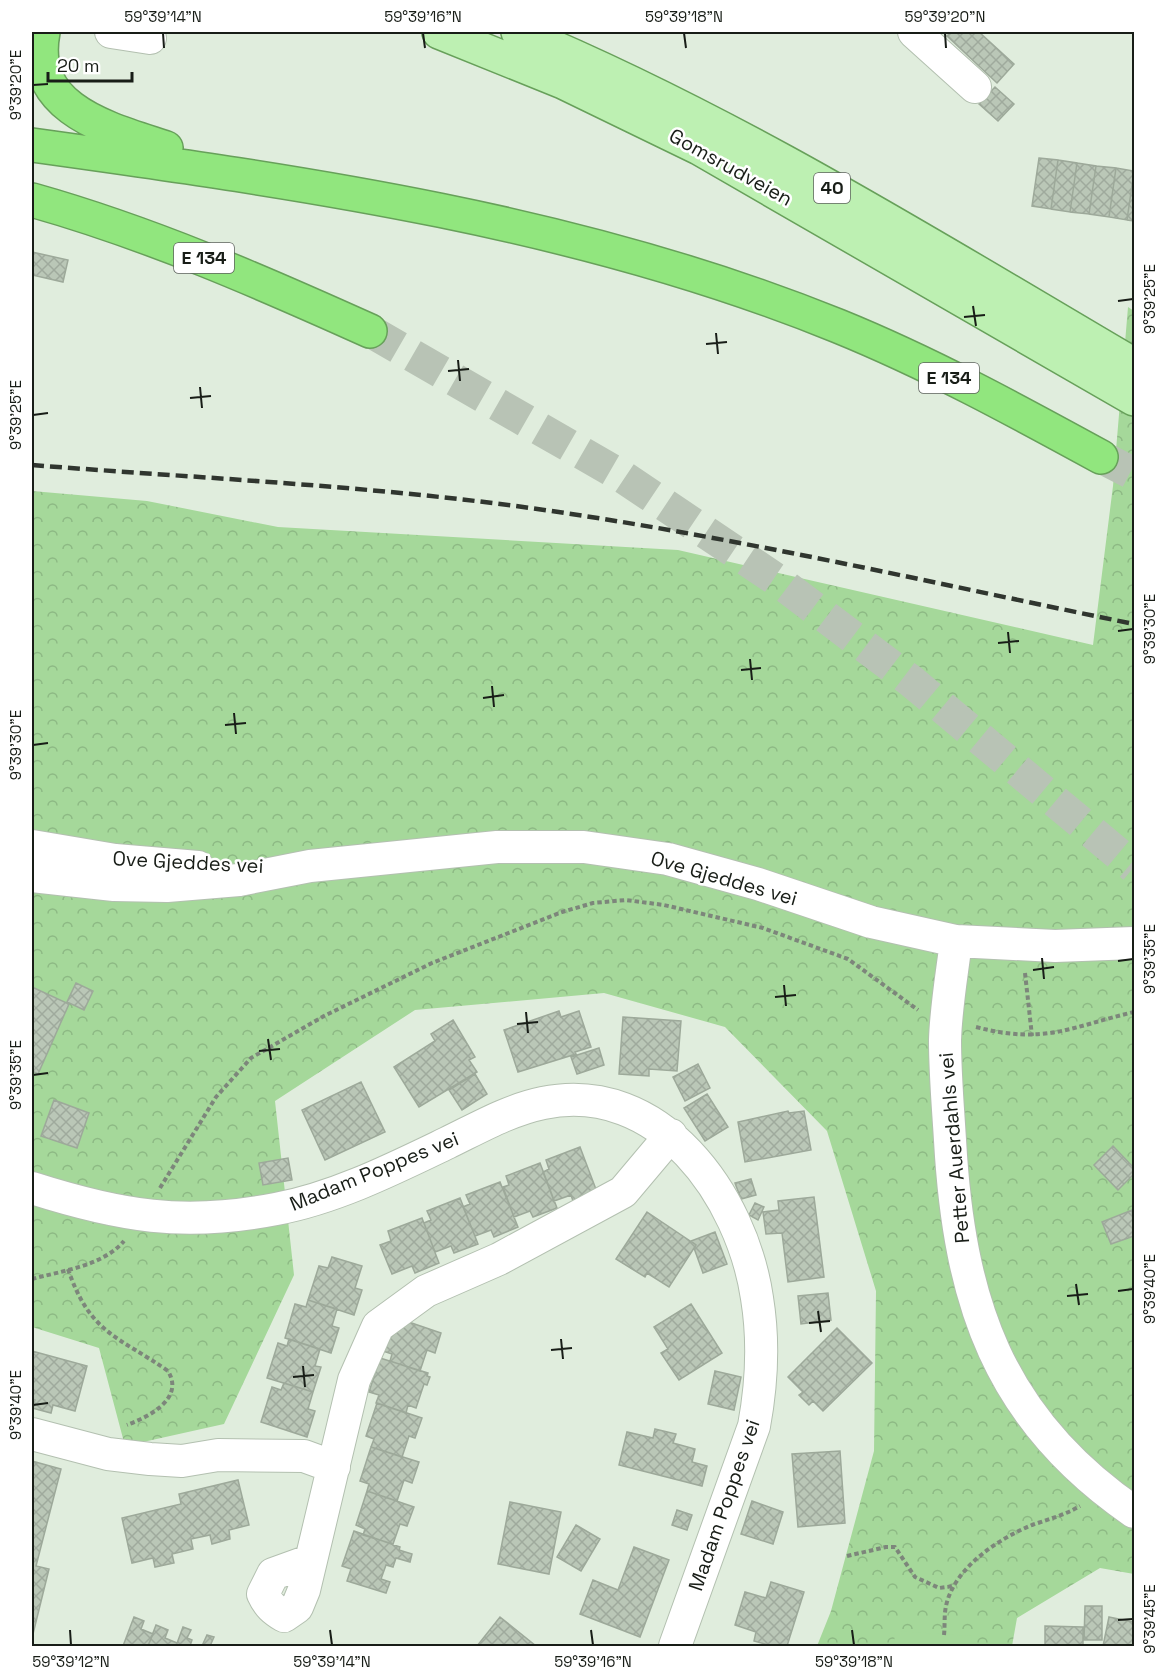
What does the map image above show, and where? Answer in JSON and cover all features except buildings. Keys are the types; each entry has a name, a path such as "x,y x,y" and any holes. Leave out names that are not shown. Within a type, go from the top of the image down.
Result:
{"highway":[{"name":"E 134","path":"43,32 41,60 50,83 64,102 79,115 98,126 256,176"},
{"name":"E 134","path":"32,144 256,176 478,216 600,247 725,285 840,327 1005,404 1101,457"},
{"name":"E 134","path":"32,200 123,228 193,254 370,331"}],"main road":[{"name":"Gomsrudveien","path":"439,32 583,91 699,148 1134,399"},
{"name":"Gomsrudveien","path":"518,32 635,82 732,133 1134,365"}],"street":[{"path":"111,32 150,38"},
{"path":"914,32 975,87"},
{"name":"Ove Gjeddes vei","path":"32,846 159,864 310,866"},
{"name":"Ove Gjeddes vei","path":"32,876 114,885 167,886 240,880 310,866 497,847 584,847 668,859 758,884 871,922 956,941 1023,946 1134,943"},
{"name":"Petter Auerdahls vei","path":"956,941 946,1016 946,1072 956,1213 970,1287 995,1355 1032,1415 1052,1440 1099,1486 1134,1512"},
{"name":"Madam Poppes vei","path":"32,1188 143,1217 178,1220 228,1217 317,1198 410,1161 507,1114 544,1103 577,1102 609,1105 643,1116 671,1135 699,1165 716,1188 738,1229 757,1297 762,1345 761,1388 754,1426 675,1647"},
{"path":"309,1561 354,1380 378,1326 426,1291 500,1259 623,1192 646,1168 671,1135"},
{"path":"32,1434 108,1454 150,1460 182,1461 218,1455 304,1456 334,1467"}],"path":[{"path":"32,1279 96,1260 118,1247 143,1217 216,1096 251,1058 324,1016 432,963 562,912 593,903 626,900 664,904 763,928 848,959 866,969 909,1005 920,1010"},
{"path":"1023,946 1032,1036"},
{"path":"969,1025 1012,1036 1032,1036 1074,1029 1134,1012"},
{"path":"68,1269 82,1301 98,1324 126,1347 168,1371 172,1378 173,1388 162,1406 143,1418 117,1428"},
{"path":"944,1635 946,1606 955,1586 982,1555 1031,1526 1068,1513 1082,1505 1099,1486"},
{"path":"848,1556 895,1547 915,1577 939,1588 955,1586"}],"green space":[{"path":"1128,307 1134,311 1134,1574 1100,1568 1017,1618 1012,1646 817,1646 831,1611 874,1451 876,1291 827,1131 725,1027 604,993 415,1010 275,1101 294,1275 224,1424 125,1446 99,1348 32,1327 32,491 147,501 278,527 678,550 1093,645 1113,486"},
{"path":"895,1631 972,1636 971,1646 894,1646"}],"tunnel":[{"path":"370,331 620,475 777,580 911,681 1134,867"},
{"path":"1101,457 1134,474"}],"railway":[{"path":"32,465 339,487 462,499 600,518 906,576 1134,624"}]}
